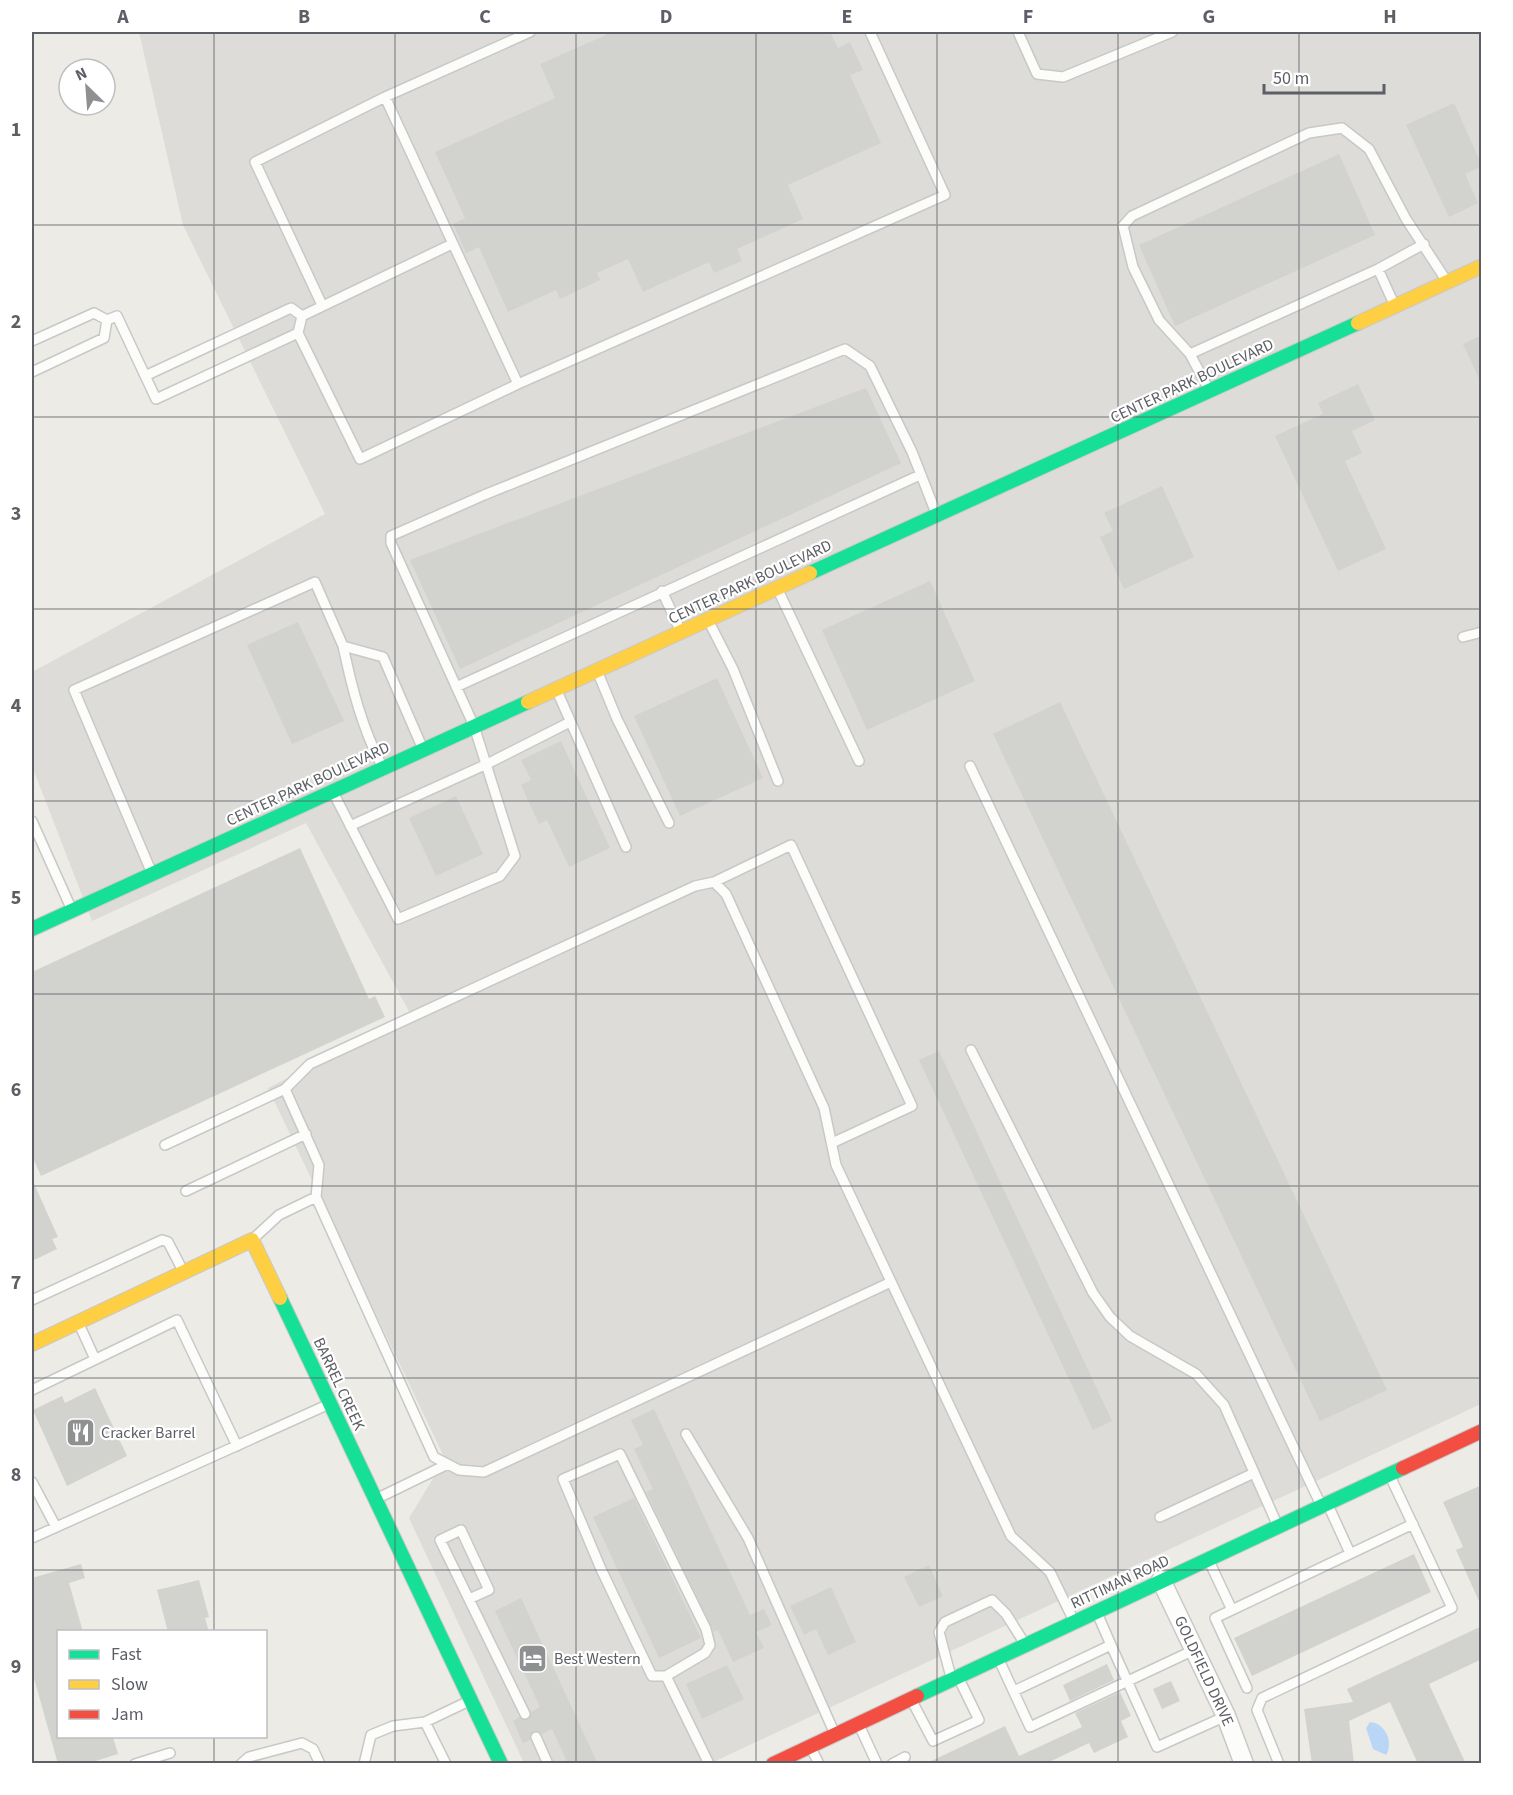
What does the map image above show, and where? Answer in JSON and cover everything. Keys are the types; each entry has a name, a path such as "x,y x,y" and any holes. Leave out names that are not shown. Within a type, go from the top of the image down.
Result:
{"street":[{"name":"CENTER PARK BOULEVARD","path":"32,928 1482,266"},
{"path":"32,1344 252,1240"},
{"name":"BARREL CREEK","path":"252,1240 501,1764"},
{"name":"RITTIMAN ROAD","path":"773,1764 1482,1431"},
{"name":"GOLDFIELD DRIVE","path":"1161,1580 1226,1716 1244,1764"}],"lane":[{"path":"322,305 255,162 385,98 530,32"},
{"path":"452,244 302,316 298,333 360,459 518,384 945,195 870,32"},
{"path":"1018,32 1037,74 1064,77 1172,32"},
{"path":"385,98 518,384"},
{"path":"1210,391 1190,354 1159,320 1133,267 1123,226 1132,216 1309,133 1342,128 1369,149 1406,219 1447,282"},
{"path":"1190,354 1378,269 1424,244"},
{"path":"1378,269 1394,306"},
{"path":"146,376 291,308 302,316"},
{"path":"32,341 94,313 107,320"},
{"path":"107,320 117,316 156,399 298,333"},
{"path":"32,372 104,338 107,320"},
{"path":"333,791 398,920 500,876 514,856 474,726 391,543 391,536 484,495 845,349 870,366 912,452 937,515"},
{"path":"456,687 920,475"},
{"path":"152,873 74,690 315,582 343,646 354,697 368,739 384,768"},
{"path":"777,588 859,761"},
{"path":"662,591 681,632"},
{"path":"708,620 733,669 778,781"},
{"path":"1463,637 1482,632"},
{"path":"343,646 383,657 423,749"},
{"path":"597,670 617,719 669,823"},
{"path":"556,689 626,847"},
{"path":"350,826 487,764 570,722"},
{"path":"970,766 1324,1504 1350,1553"},
{"path":"32,821 72,910"},
{"path":"165,1145 285,1089 310,1064 695,886 714,882 791,845 912,1106 832,1143"},
{"path":"714,882 726,894 824,1108 836,1165 1011,1536 1050,1572 1074,1622"},
{"path":"971,1050 1093,1293 1110,1317 1130,1336 1196,1374 1224,1405 1278,1526"},
{"path":"285,1089 319,1165 316,1197 434,1456 459,1470 484,1472 891,1282"},
{"path":"186,1191 306,1134"},
{"path":"252,1240 279,1215 316,1197"},
{"path":"32,1300 162,1240 168,1242 184,1272"},
{"path":"32,1390 177,1320 237,1446"},
{"path":"78,1322 96,1359"},
{"path":"32,1538 329,1404"},
{"path":"686,1434 748,1538 835,1734"},
{"path":"620,1454 710,1645 705,1653 666,1676 652,1676 600,1569 563,1479 620,1454"},
{"path":"375,1499 448,1464"},
{"path":"1160,1517 1254,1473"},
{"path":"1279,1764 1257,1710 1262,1698 1452,1608 1389,1474"},
{"path":"32,1482 56,1527"},
{"path":"1247,1688 1215,1618 1413,1524"},
{"path":"469,1599 489,1590 461,1530 440,1540 525,1714"},
{"path":"1208,1558 1232,1610"},
{"path":"911,1699 933,1741 979,1720 955,1678 939,1632 945,1622 992,1600 1006,1614 1026,1644"},
{"path":"1096,1611 1157,1747 1226,1716"},
{"path":"1014,1691 1111,1644"},
{"path":"998,1657 1030,1727 1194,1650"},
{"path":"666,1676 709,1764"},
{"path":"364,1764 371,1735 393,1726 425,1722 471,1700"},
{"path":"425,1722 446,1764"},
{"path":"858,1723 877,1764"},
{"path":"536,1737 548,1764"},
{"path":"241,1764 249,1757 302,1743 314,1749 320,1764"},
{"path":"810,1746 819,1764"},
{"path":"135,1764 170,1753"},
{"path":"892,1764 905,1757"}],"shaded area":[{"path":"139,32 1481,32 1481,1404 711,1763 524,1763 409,1518 445,1459 268,1088 411,1015 306,823 92,921 32,766 32,672 325,514 183,225"}],"water":[{"path":"1370,1722 1380,1726 1387,1734 1389,1744 1386,1755 1373,1749 1366,1728"}],"building":[{"path":"604,32 830,32 838,48 850,42 863,70 850,75 881,143 788,185 803,219 737,249 742,261 714,273 709,262 643,292 628,259 597,273 600,280 560,299 556,290 508,312 479,247 466,253 453,224 465,218 435,152 555,98 540,64 606,35"},
{"path":"1454,103 1482,166 1465,174 1478,203 1449,217 1406,125"},
{"path":"1339,154 1375,235 1175,326 1139,245"},
{"path":"1482,335 1482,385 1463,344"},
{"path":"1358,384 1375,420 1352,431 1362,453 1345,461 1386,549 1338,571 1275,436 1323,414 1318,403"},
{"path":"866,388 901,463 460,669 410,560"},
{"path":"1162,486 1194,557 1124,589 1100,537 1113,531 1104,513"},
{"path":"930,581 975,681 867,730 822,630"},
{"path":"298,622 344,721 292,744 247,645"},
{"path":"717,678 763,778 680,816 634,716"},
{"path":"1060,702 1387,1390 1320,1421 993,734"},
{"path":"561,741 610,848 569,867 547,820 539,824 521,785 531,780 521,760"},
{"path":"456,796 483,854 436,876 409,818"},
{"path":"300,848 369,999 375,996 385,1017 41,1176 32,1156 32,972"},
{"path":"939,1051 1112,1421 1093,1430 919,1060"},
{"path":"32,1179 58,1237 52,1239 57,1249 32,1261"},
{"name":"Cracker Barrel","path":"95,1388 127,1456 67,1486 33,1410 62,1396 65,1403"},
{"path":"654,1409 750,1615 764,1609 772,1625 756,1632 764,1648 733,1662 718,1630 714,1632 646,1492 653,1489 634,1449 643,1445 631,1420"},
{"path":"1482,1485 1482,1608 1456,1550 1463,1547 1443,1502"},
{"path":"634,1498 701,1638 659,1658 593,1517"},
{"path":"1414,1554 1431,1592 1252,1676 1234,1638"},
{"path":"81,1564 85,1578 69,1583 82,1630 57,1630 57,1738 113,1738 118,1754 86,1764 58,1764 32,1671 32,1578"},
{"path":"929,1565 943,1596 919,1607 904,1577"},
{"path":"199,1580 209,1617 205,1618 208,1630 167,1630 157,1590"},
{"path":"831,1587 856,1642 828,1655 816,1629 804,1635 790,1606"},
{"name":"Best Western","path":"521,1598 598,1764 568,1764 552,1729 542,1734 533,1731 530,1740 523,1743 513,1721 519,1717 527,1720 531,1712 540,1707 495,1611"},
{"path":"1482,1626 1482,1659 1429,1684 1466,1764 1418,1764 1390,1702 1349,1721 1354,1764 1312,1764 1304,1709 1353,1702 1347,1689"},
{"path":"1107,1664 1114,1680 1070,1701 1063,1685"},
{"path":"727,1665 744,1699 702,1719 686,1684"},
{"path":"1171,1681 1180,1701 1162,1709 1153,1689"},
{"path":"1120,1692 1131,1716 1121,1721 1128,1737 1094,1753 1089,1743 1045,1764 925,1764 1005,1726 1019,1756 1082,1727 1075,1713"}],"traffic: fast":[{"path":"810,573 1358,323"},
{"path":"32,929 528,702"},
{"path":"280,1298 501,1764"},
{"path":"917,1696 1403,1468"}],"traffic: slow":[{"path":"1358,323 1482,266"},
{"path":"528,702 810,573"},
{"path":"32,1344 252,1240 280,1298"}],"traffic: jam":[{"path":"1403,1468 1482,1431"},
{"path":"773,1764 917,1696"}],"place":[{"name":"Cracker Barrel","path":"80,1433"},
{"name":"Best Western","path":"533,1659"}]}
